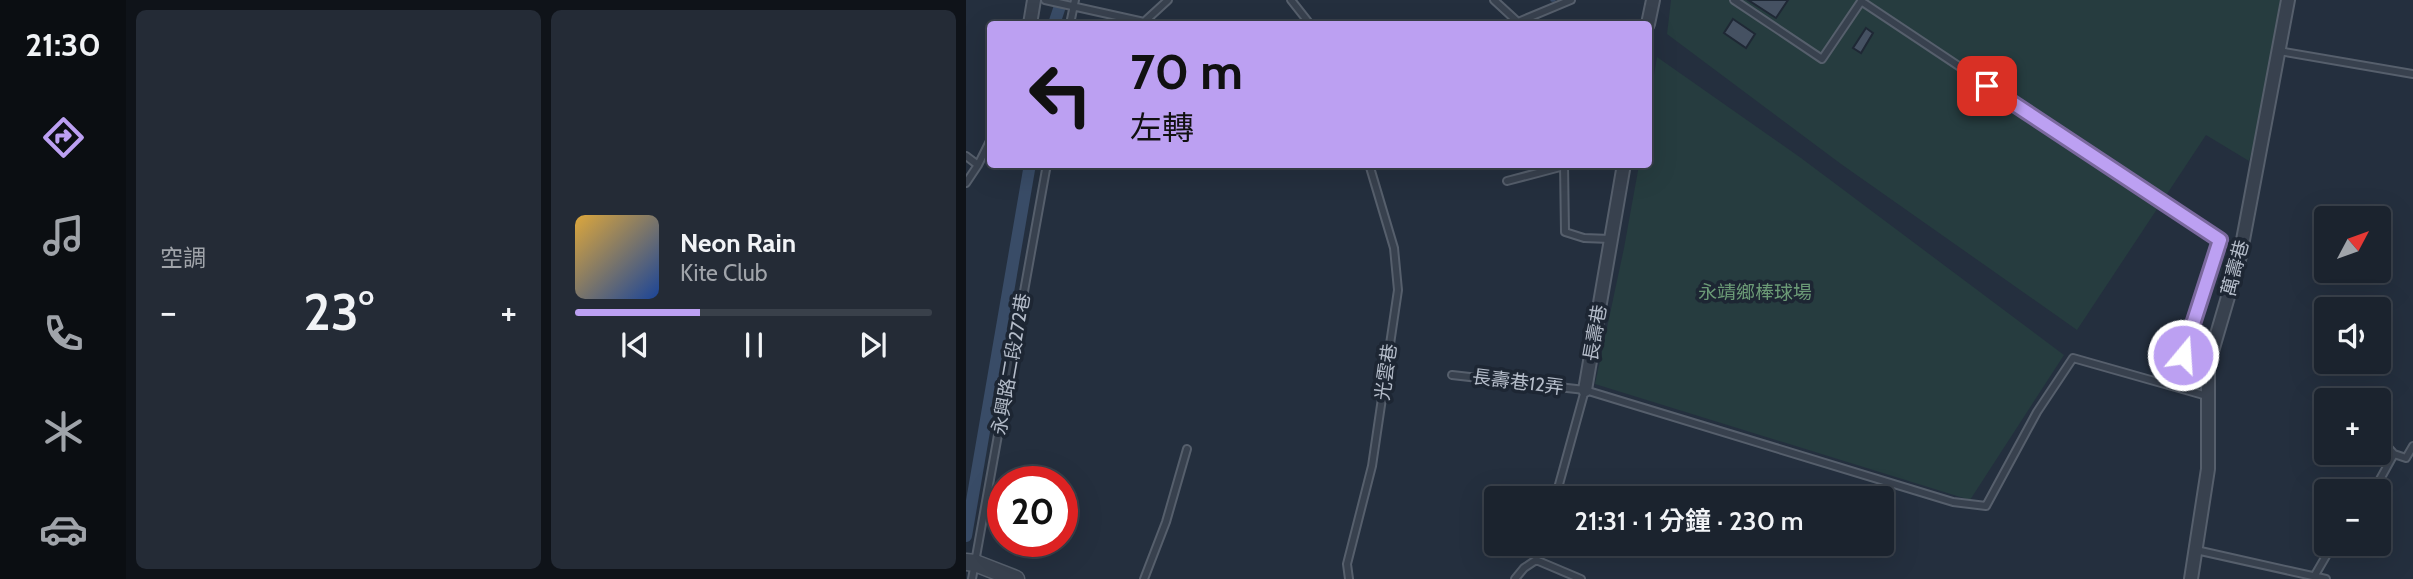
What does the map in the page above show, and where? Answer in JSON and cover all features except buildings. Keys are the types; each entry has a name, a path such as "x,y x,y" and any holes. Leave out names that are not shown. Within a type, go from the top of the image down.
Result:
{"street":[{"path":"1030,21 1034,0"},
{"name":"萬壽巷","path":"2191,579 2208,469 2208,365 2240,256 2288,0"},
{"path":"1648,21 1650,1"},
{"name":"長壽巷","path":"1585,390 1623,168"},
{"path":"971,568 1016,579"}],"lane":[{"path":"1145,21 1168,0"},
{"path":"1291,0 1308,21"},
{"path":"1494,0 1517,21"},
{"path":"1524,21 1571,0"},
{"path":"1734,0 1822,59 1861,1 2220,240 2183,355 2208,365"},
{"path":"1047,1 1071,3 1140,21"},
{"path":"1070,21 1071,3"},
{"path":"2279,51 2413,74"},
{"path":"966,183 987,147"},
{"path":"966,156 978,165"},
{"name":"永興路二段272巷","path":"971,568 1046,168"},
{"name":"光雲巷","path":"1350,579 1347,564 1372,466 1398,290 1394,248 1370,168"},
{"path":"1507,181 1553,168"},
{"path":"1564,168 1565,232 1584,238 1611,239"},
{"name":"長壽巷12弄","path":"1452,374 1585,390 1953,502 1986,506 2037,412 2073,358 2209,397"},
{"name":"長壽巷","path":"1559,486 1585,390"},
{"path":"2391,450 2406,458 2413,446"},
{"path":"1144,579 1166,522 1187,449"},
{"path":"2381,479 2395,454"},
{"path":"2196,550 2326,579"},
{"path":"1516,579 1537,556"},
{"path":"2315,575 2326,556"},
{"path":"1536,560 1581,579"},
{"path":"1350,579 1357,579"}],"green space":[{"path":"1671,0 2280,0 2258,129 2249,161 2206,135 2077,330 1841,164 1667,34"},
{"name":"永靖鄉棒球場","path":"1657,57 1801,158 2064,355 1970,500 1595,384 1638,168 1652,168 1652,87"}],"waterway":[{"path":"1055,21 1062,0"},
{"path":"966,536 1029,168"}],"route":[{"path":"1987,86 2220,240 2183,355"}]}
